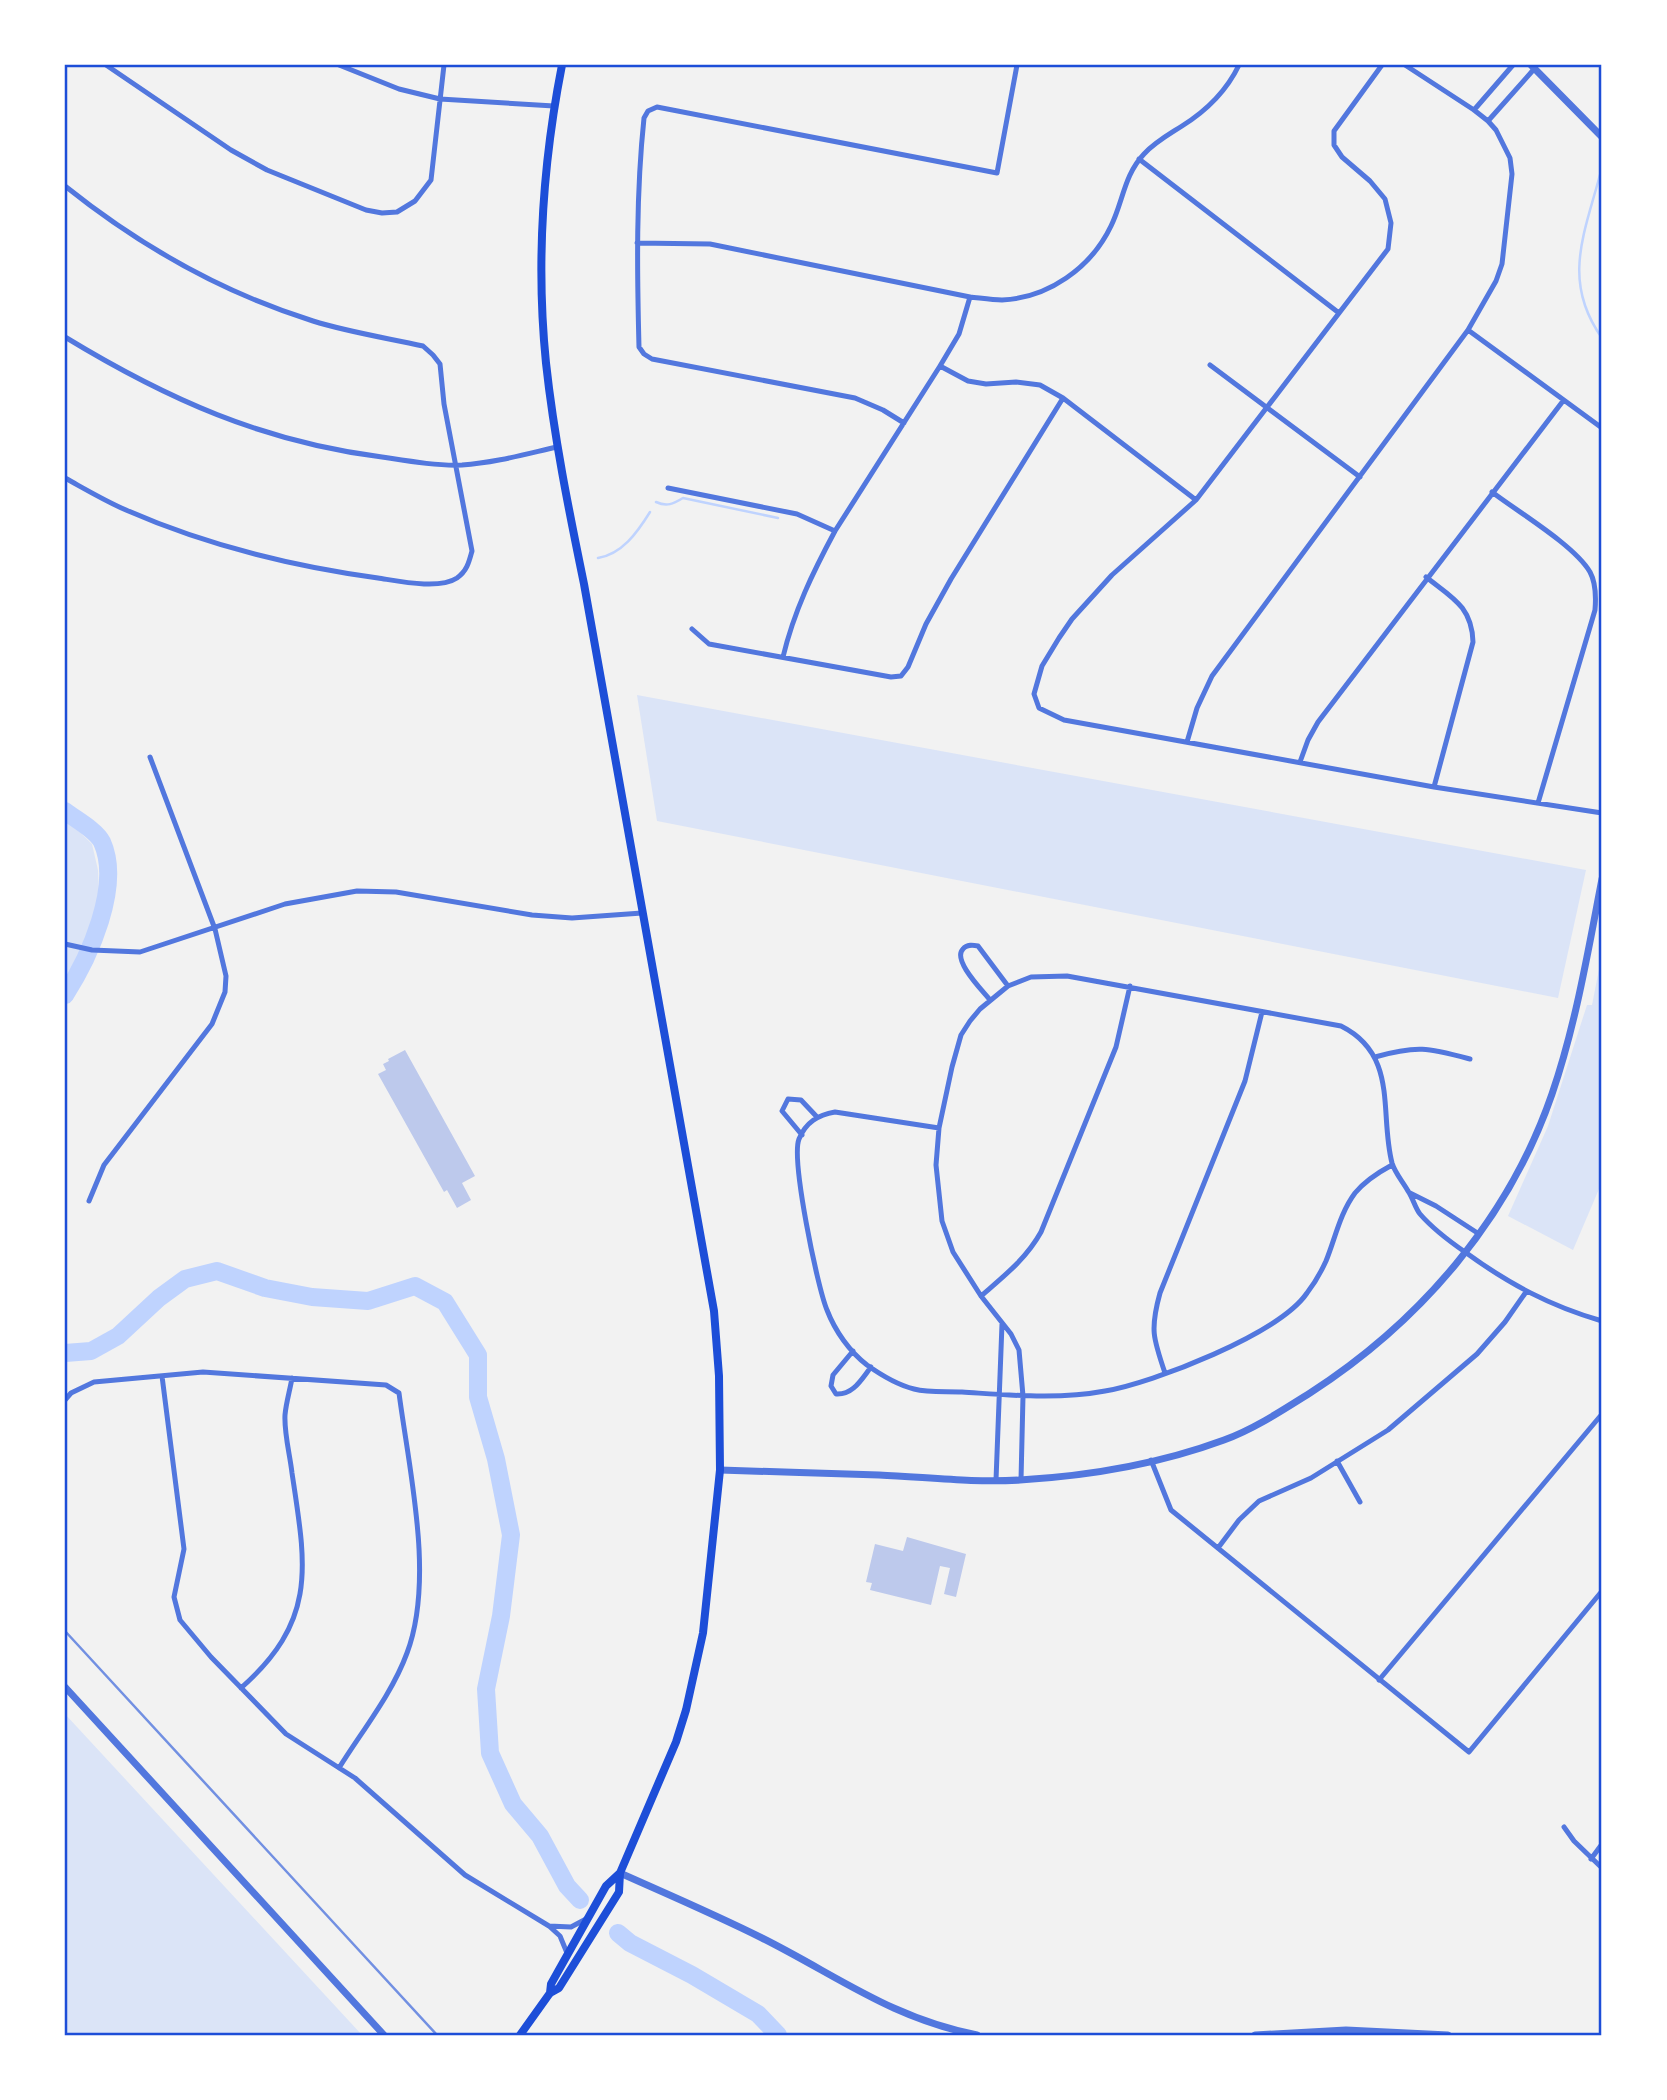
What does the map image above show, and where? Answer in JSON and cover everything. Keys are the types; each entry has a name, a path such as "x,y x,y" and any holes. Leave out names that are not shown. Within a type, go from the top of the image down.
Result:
{"main road":[{"path":"520,2035 550,1993 559,1988 619,1892 620,1872 676,1742 703,1633 720,1470 719,1376 714,1311 557,447 546,362 541,247 554,106 562,65"},
{"path":"550,1993 551,1984 606,1886 620,1872"}],"street":[{"path":"106,65 220,143 267,170 366,210 382,213 397,212 408,206 415,201 430,180 444,65"},
{"path":"339,65 399,89 440,99 554,106"},
{"path":"904,423 855,398 652,359 644,354 639,347 636,243 638,174 644,118 648,111 657,107 997,173 1017,65"},
{"path":"636,243 710,244 970,297 1002,300 1033,295 1065,281 1091,257 1112,226 1125,184 1139,159 1153,144 1212,104 1240,65"},
{"path":"1381,65 1334,131 1334,145 1342,157 1370,181 1385,199 1391,223 1388,249 1196,499 1112,575 1072,619 1042,666 1035,686 1034,700 1038,708 1064,720 1434,787 1602,813"},
{"path":"1187,742 1197,708 1212,676 1468,330 1496,281 1502,264 1512,174 1510,158 1496,130 1488,121 1405,65"},
{"path":"1474,110 1513,65"},
{"path":"1488,121 1533,66 1602,137"},
{"path":"1139,159 1339,313"},
{"path":"65,186 124,231 161,255 253,300 316,322 423,346 440,364 444,404 472,551 468,566 459,577 440,584 401,582 324,571 217,544 125,510 65,478"},
{"path":"783,657 790,627 803,593 835,531 959,334 970,297"},
{"path":"1468,330 1602,428"},
{"path":"65,337 183,401 256,430 345,453 456,464 488,461 557,447"},
{"path":"1210,365 1360,477"},
{"path":"940,366 968,381 1040,385 1063,398 1196,499"},
{"path":"692,629 709,644 891,677 901,676 951,579 1063,398"},
{"path":"1300,762 1318,722 1563,401"},
{"path":"668,488 797,514 835,531"},
{"path":"1492,492 1573,552 1590,572 1593,580 1595,610 1538,803"},
{"path":"1426,578 1459,603 1473,627 1473,642 1434,787"},
{"path":"89,1201 104,1165 212,1024 221,1006 226,976 215,929 150,757"},
{"path":"720,1470 996,1480 1082,1474 1151,1460 1225,1439 1275,1415 1321,1386 1402,1322 1466,1253 1513,1182 1552,1095 1573,1023 1602,879"},
{"path":"65,944 140,952 285,904 356,891 396,892 545,916 572,918 642,913"},
{"path":"990,1000 962,964 959,956 963,948 978,946 1008,986"},
{"path":"1021,1480 1023,1396 1019,1350 953,1252 942,1221 936,1166 939,1128 961,1035 990,1000 1008,986 1031,977 1068,976 1341,1026 1359,1038 1375,1057 1385,1093 1392,1165 1419,1213 1444,1238 1497,1276 1548,1303 1602,1321"},
{"path":"981,1296 1024,1257 1041,1232 1116,1047 1130,986"},
{"path":"1165,1373 1153,1337 1153,1318 1160,1293 1245,1081 1262,1012"},
{"path":"1375,1057 1401,1050 1425,1048 1470,1059"},
{"path":"802,1135 782,1111 788,1099 801,1100 817,1116"},
{"path":"939,1128 835,1112 817,1116 802,1135 797,1157 819,1287 827,1313 841,1339 871,1367 886,1377 915,1389 1062,1396 1106,1391 1208,1358 1272,1324 1306,1296 1325,1262 1354,1194 1375,1174 1392,1165"},
{"path":"1410,1193 1436,1206 1480,1235"},
{"path":"1218,1548 1239,1520 1259,1501 1311,1478 1388,1430 1476,1354 1505,1322 1526,1292"},
{"path":"996,1480 1002,1324"},
{"path":"853,1351 833,1375 831,1386 836,1394 851,1392 871,1367"},
{"path":"65,1400 71,1393 94,1382 203,1372 386,1385 398,1393 416,1528 420,1569 419,1608 407,1653 384,1697 339,1768"},
{"path":"162,1376 184,1549 174,1597 180,1620 286,1734 355,1778 466,1875 549,1926 565,1943 568,1956"},
{"path":"241,1688 263,1668 286,1638 300,1601 303,1562 285,1416 292,1378"},
{"path":"1380,1680 1602,1414"},
{"path":"1151,1460 1171,1510 1469,1752 1602,1591"},
{"path":"1337,1461 1360,1502"},
{"path":"65,1687 384,2035"},
{"path":"1564,1827 1602,1868"},
{"path":"1591,1859 1602,1844"},
{"path":"620,1872 763,1938 860,1993 908,2016 977,2035"},
{"path":"549,1926 571,1927 591,1915"},
{"path":"1255,2035 1346,2030 1448,2035"}],"shaded area":[{"path":"637,695 1586,870 1558,998 657,821"},
{"path":"65,818 92,844 98,870 99,897 94,920 65,986"},
{"path":"1602,954 1602,1182 1573,1250 1508,1216 1548,1126 1587,1005 1592,1005"},
{"path":"65,1714 362,2035 65,2035"}],"building":[{"path":"405,1050 475,1176 462,1183 471,1200 457,1208 447,1190 444,1192 378,1074 386,1070 383,1064 389,1061 388,1059"},
{"path":"907,1537 966,1554 956,1597 944,1594 950,1568 940,1566 931,1605 870,1590 872,1583 866,1582 875,1544 903,1551"}],"waterway":[{"path":"1602,167 1584,234 1579,275 1589,316 1602,338"},
{"path":"656,502 670,504 683,498 778,518"},
{"path":"598,558 622,547 650,512"},
{"path":"65,811 90,829 102,842 108,879 93,942 65,995"},
{"path":"65,1353 91,1351 118,1336 159,1298 185,1279 217,1271 265,1288 312,1297 368,1301 415,1286 445,1302 478,1355 478,1397 496,1459 511,1535 501,1616 486,1689 490,1753 513,1804 540,1836 567,1886 580,1900"},
{"path":"618,1933 630,1943 758,2014 778,2035"}],"railway":[{"path":"65,1631 437,2035"}]}
